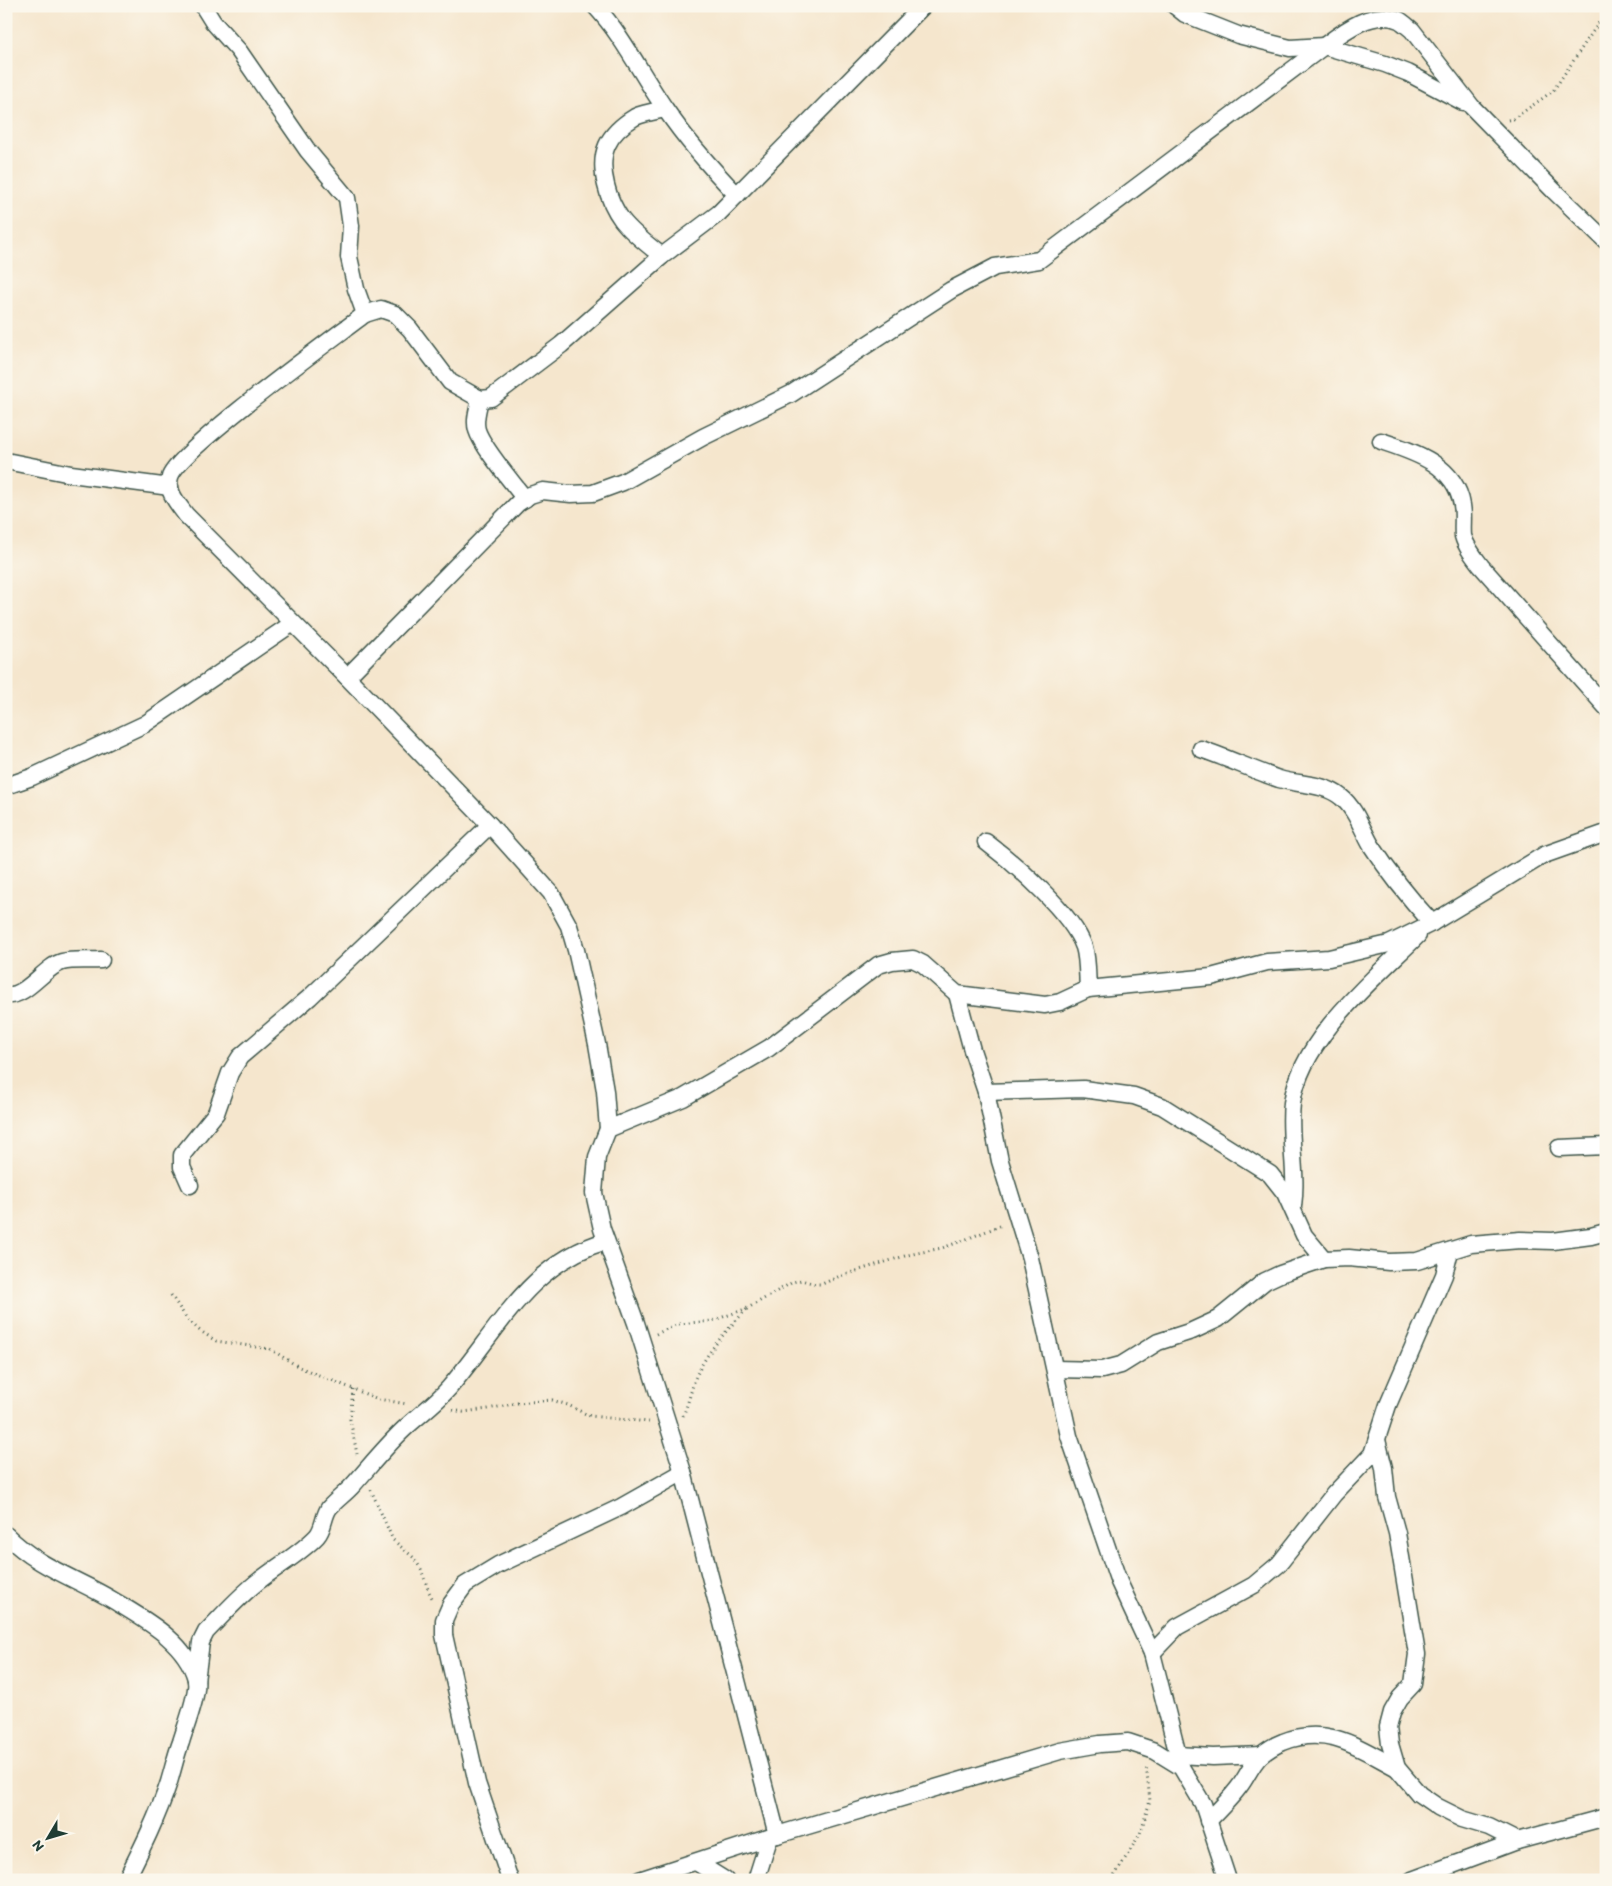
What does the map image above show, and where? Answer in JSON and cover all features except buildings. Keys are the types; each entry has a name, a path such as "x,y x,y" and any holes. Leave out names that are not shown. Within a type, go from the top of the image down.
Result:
{"street":[{"path":"203,6 213,22 239,51 308,151 347,198 351,226 349,257 356,289 365,314"},
{"path":"595,6 608,20 665,109 694,149 737,195"},
{"path":"756,1880 773,1837 675,1443 667,1424 642,1341 606,1241 594,1193 596,1156 608,1129 605,1091 597,1044 576,950 568,926 551,893 490,825 347,677 186,515 174,498 170,487 170,477 176,466 208,437 322,346 365,314 381,309 395,314 410,328 450,382 480,399 491,398 504,390 561,346 662,256 719,213 922,6"},
{"path":"1175,6 1185,14 1238,35 1290,48 1324,46 1408,73 1472,107"},
{"path":"347,677 518,503 543,491 571,494 593,493 623,482 703,437 791,394 977,275 995,268 1039,260 1324,46 1358,24 1376,18 1399,20 1412,30 1472,107 1606,241"},
{"path":"662,256 622,220 609,200 602,168 604,150 609,140 619,129 637,116 665,109"},
{"path":"480,399 476,419 477,431 486,447 525,499"},
{"path":"1381,441 1423,455 1442,469 1460,495 1465,542 1477,560 1606,708"},
{"path":"6,461 71,474 170,487"},
{"path":"6,786 49,769 144,724 293,624"},
{"path":"1201,749 1281,779 1316,786 1340,796 1347,803 1372,845 1429,925"},
{"path":"190,1185 182,1167 182,1155 216,1113 230,1073 240,1057 310,997 490,825"},
{"path":"957,994 1052,1004 1078,995 1088,989 1211,977 1267,962 1344,956 1389,944 1429,925 1544,855 1606,833"},
{"path":"986,842 1008,858 1071,924 1083,946 1088,989"},
{"path":"1293,1206 1295,1190 1291,1144 1292,1102 1308,1059 1327,1028 1429,925"},
{"path":"608,1129 682,1098 770,1048 878,965 892,961 913,959 923,964 957,994 972,1050 986,1092 1000,1161 1030,1258 1069,1436 1119,1582 1152,1653 1180,1761 1203,1804 1228,1880"},
{"path":"6,995 10,996 20,991 53,966 64,961 102,960"},
{"path":"986,1092 1083,1089 1134,1096 1162,1106 1270,1174 1280,1185 1293,1206 1304,1235 1324,1259"},
{"path":"1559,1148 1606,1146"},
{"path":"1055,1368 1102,1370 1121,1365 1158,1342 1192,1331 1218,1319 1265,1281 1324,1259 1349,1258 1389,1262 1418,1260 1470,1244 1520,1240 1552,1241 1606,1232"},
{"path":"126,1880 150,1830 169,1783 191,1714 201,1642 206,1632 259,1581 286,1562 318,1535 328,1510 403,1429 449,1388 494,1328 520,1297 546,1271 567,1257 589,1246 606,1241"},
{"path":"1152,1653 1177,1627 1254,1585 1278,1564 1334,1494 1372,1454 1388,1405 1444,1276 1450,1251"},
{"path":"1377,1440 1384,1468 1387,1497 1397,1533 1417,1654 1413,1684 1392,1712 1388,1727 1390,1744 1397,1768"},
{"path":"510,1880 477,1782 444,1635 444,1620 465,1585 498,1565 621,1507 683,1472"},
{"path":"6,1535 21,1550 67,1578 114,1601 174,1641 188,1662 196,1681"},
{"path":"1208,1821 1235,1792 1250,1768 1261,1755 1276,1745 1292,1738 1307,1735 1325,1736 1341,1740 1397,1768 1419,1794 1438,1807 1489,1827 1516,1841"},
{"path":"639,1880 773,1837 1060,1751 1100,1744 1128,1742 1180,1761 1261,1755"},
{"path":"1412,1880 1516,1841 1606,1817"},
{"path":"696,1862 725,1880"}],"path":[{"path":"1484,120 1513,119 1553,91 1606,12"},
{"path":"642,1341 678,1324 712,1321 748,1308 793,1282 801,1280 822,1284 840,1276 899,1258 960,1242 1018,1218"},
{"path":"171,1295 187,1319 199,1330 216,1341 270,1349 299,1367 378,1399 462,1412 552,1400 568,1405 590,1416 667,1424"},
{"path":"675,1443 695,1379 702,1366 723,1334 748,1308"},
{"path":"353,1389 350,1419 356,1452 393,1540 414,1558 421,1569 428,1592 444,1620"},
{"path":"1112,1880 1140,1834 1150,1801 1146,1768 1149,1749"}]}
